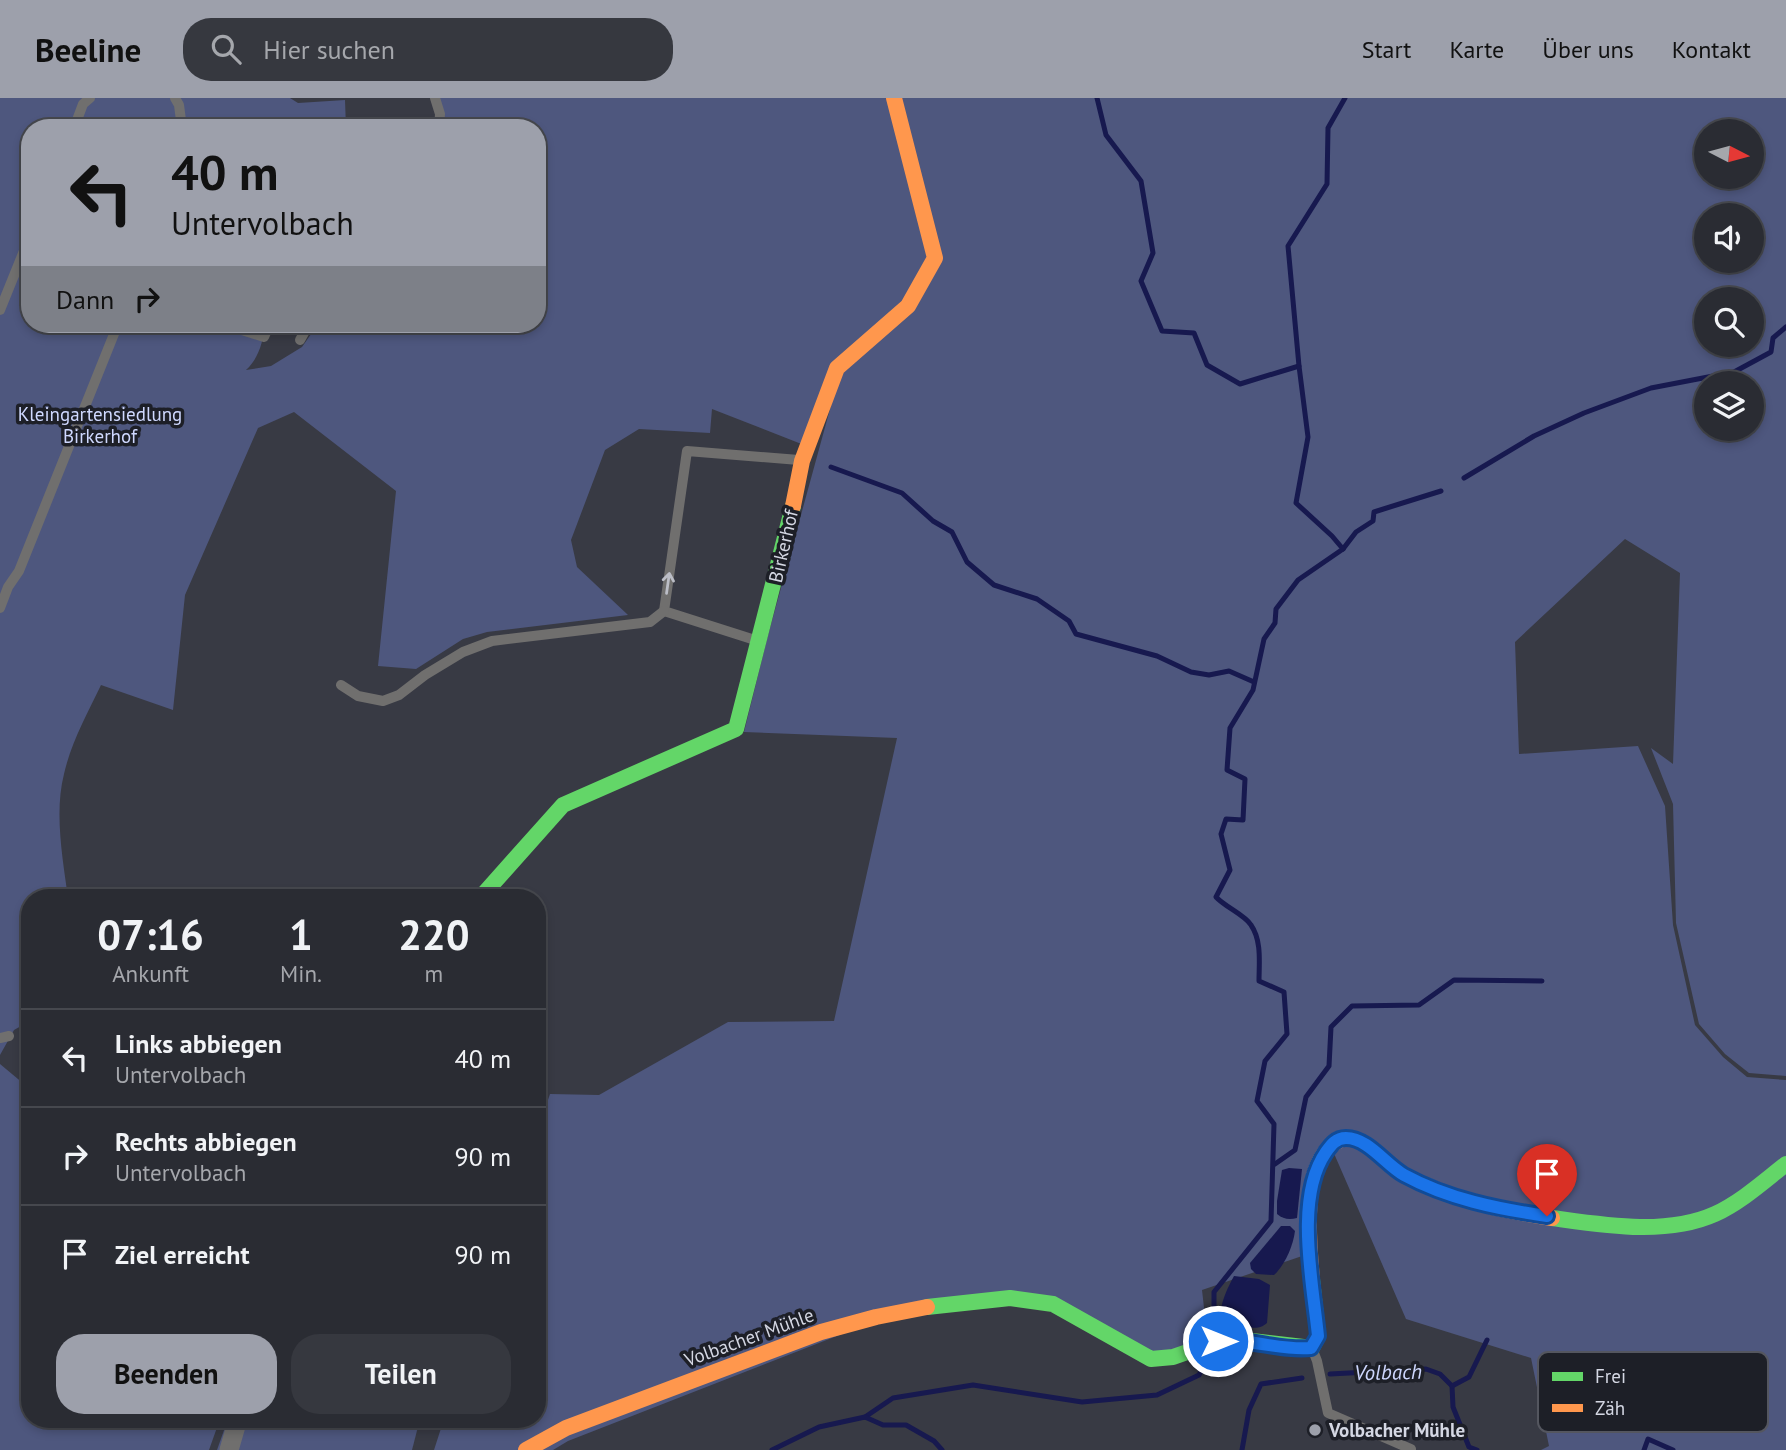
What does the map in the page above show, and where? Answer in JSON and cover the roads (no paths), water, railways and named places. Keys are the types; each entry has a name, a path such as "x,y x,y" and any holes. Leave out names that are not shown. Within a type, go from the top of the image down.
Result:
{"street":[{"name":"Birkerhof","path":"488,889 563,805 736,729 803,461 837,368 908,306 935,258 894,98"},
{"path":"1311,1348 1318,1336 1309,1253 1308,1219 1312,1185 1321,1160 1332,1143 1341,1139 1359,1140 1401,1174 1445,1194 1527,1213 1610,1226 1643,1227 1703,1219 1733,1205 1786,1164"},
{"name":"Volbacher Mühle","path":"526,1450 566,1428 821,1332 876,1317 929,1307 1010,1298 1040,1301 1069,1311 1150,1359 1164,1360 1218,1341 1238,1339 1293,1350 1311,1348"},
{"path":"229,1450 235,1428"}],"lane":[{"path":"77,119 83,104 90,98"},
{"path":"175,98 181,119"},
{"path":"435,98 440,119"},
{"path":"0,310 21,258"},
{"path":"0,607 19,570 114,333"},
{"path":"251,333 264,337 266,333"},
{"path":"300,340 304,333"},
{"path":"341,685 358,696 383,701 400,695 425,675 463,652 492,641 650,622 664,611 687,452 803,461"},
{"path":"664,611 759,642"},
{"path":"1311,1348 1317,1361 1328,1413 1410,1449"}],"waterway":[{"path":"1097,98 1106,135 1141,181 1153,253 1141,281 1162,331 1194,333 1207,365 1240,384 1299,366"},
{"path":"1214,1326 1214,1292 1271,1221 1274,1124 1257,1101 1265,1061 1287,1034 1284,992 1259,981 1259,952 1255,931 1244,918 1216,897 1230,870 1221,834 1226,819 1243,820 1245,779 1227,770 1230,728 1253,690 1264,639 1275,623 1276,609 1298,580 1343,549 1296,503 1308,437 1288,246 1327,184 1328,128 1345,98"},
{"path":"1464,478 1534,436 1584,413 1651,388 1734,372 1771,352 1773,338 1786,327"},
{"path":"831,467 902,493 933,521 952,532 967,562 994,585 1037,599 1069,621 1076,634 1157,656 1191,672 1209,675 1229,671 1254,682"},
{"path":"1343,549 1356,532 1373,521 1374,512 1441,491"},
{"path":"1275,1164 1295,1150 1306,1097 1329,1066 1331,1027 1352,1006 1419,1005 1454,980 1542,981"},
{"path":"1452,1386 1469,1377 1487,1340"},
{"path":"865,1417 893,1398 973,1385 1082,1402 1157,1395 1199,1375 1209,1356"},
{"name":"Volbach","path":"1330,1374 1426,1369 1440,1374 1452,1386 1453,1407 1469,1447 1477,1450"},
{"name":"Volbach","path":"1242,1450 1249,1410 1261,1384 1302,1378"},
{"name":"Volbach","path":"772,1450 819,1427 865,1417 883,1425 906,1425 934,1441 942,1450"},
{"name":"Volbach","path":"1644,1450 1648,1439 1673,1450"}],"place":[{"name":"Volbacher Mühle","path":"1315,1430"}],"park label":[{"name":"Kleingartensiedlung Birkerhof","path":"100,425"}]}
